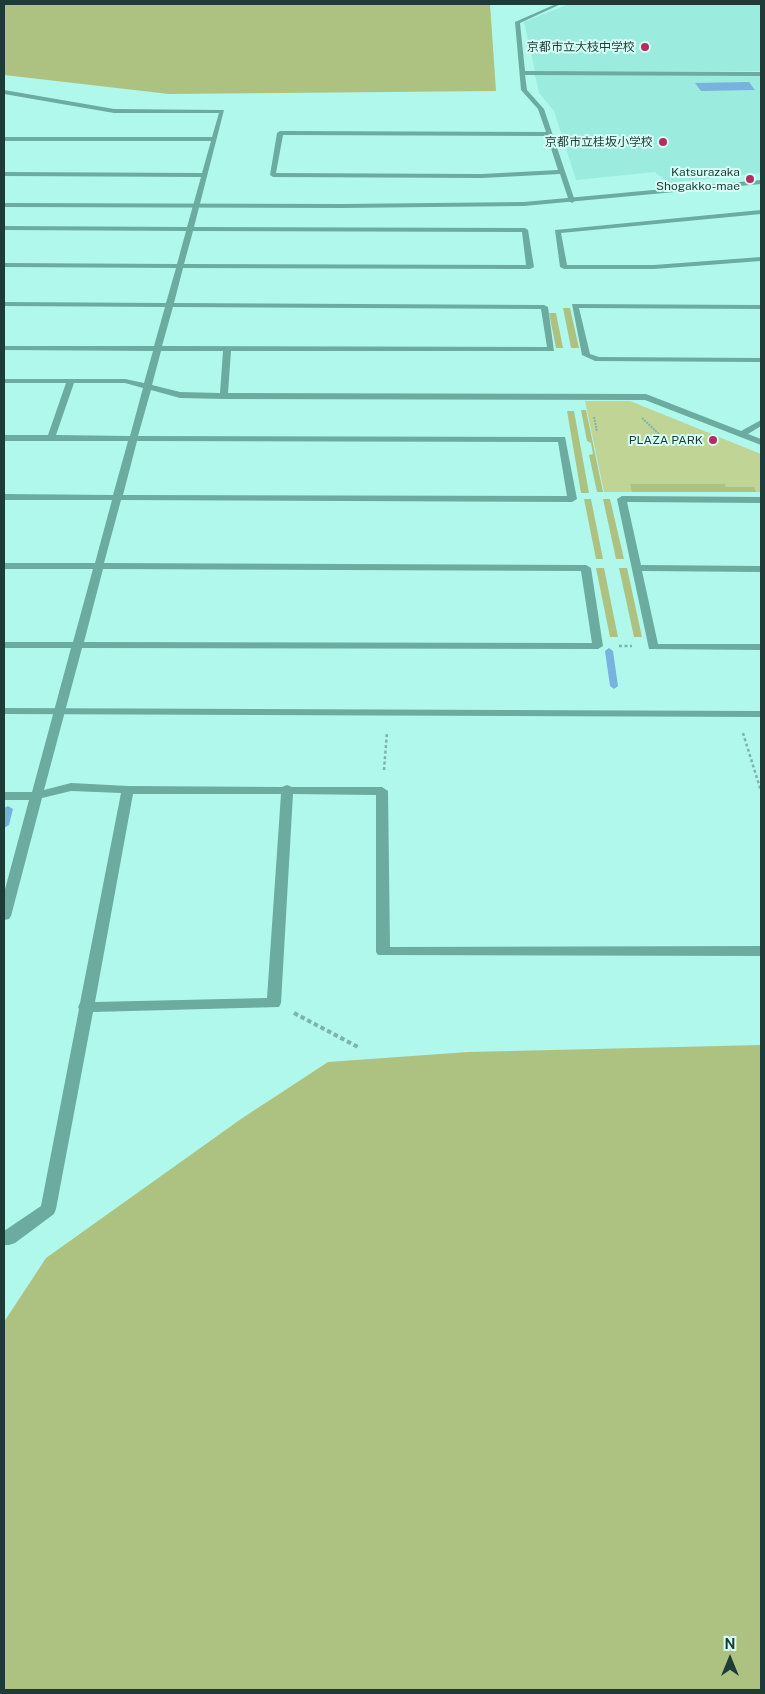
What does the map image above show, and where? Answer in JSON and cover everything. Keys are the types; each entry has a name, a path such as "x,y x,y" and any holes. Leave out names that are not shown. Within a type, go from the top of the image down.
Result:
{"street":[{"path":"559,4 517,22 524,90 541,109 572,201"},
{"path":"522,73 761,74"},
{"path":"4,92 114,110 222,110 4,916"},
{"path":"548,134 280,133 273,175 482,176 562,172"},
{"path":"4,139 214,140"},
{"path":"4,174 204,175"},
{"path":"4,205 439,205 572,201 761,182"},
{"path":"761,212 557,231 564,267 654,267 761,259"},
{"path":"4,228 525,230 530,267 4,265"},
{"path":"4,304 544,306 551,349 4,348"},
{"path":"761,307 575,306 586,355 598,359 761,360"},
{"path":"224,396 228,348"},
{"path":"4,381 125,381 180,395 646,397 761,442"},
{"path":"51,438 71,381"},
{"path":"742,434 761,422"},
{"path":"4,438 562,439 572,499 4,497"},
{"path":"761,500 622,500 653,647 761,647"},
{"path":"4,566 586,568 598,646 4,645"},
{"path":"636,568 761,569"},
{"path":"4,711 761,714"},
{"path":"4,796 36,796 71,787 128,790 287,789 382,791 383,952 761,952"},
{"path":"85,1007 274,1003 287,789"},
{"path":"4,1238 9,1238 48,1209 85,1007 128,790"}],"path":[{"path":"592,409 597,432"},
{"path":"598,646 653,647"},
{"path":"382,791 387,728"},
{"path":"743,733 761,791"},
{"path":"274,1003 358,1047"}],"shaded area":[{"path":"4,4 490,4 496,91 169,94 4,75"},
{"name":"京都市立大枝中学校","path":"569,4 761,4 761,71 535,71 524,22"},
{"name":"京都市立桂坂小学校","path":"535,75 761,75 761,173 668,183 655,172 576,180 554,111 539,93"},
{"path":"563,308 570,308 579,348 571,348"},
{"path":"549,313 556,313 563,348 556,348"},
{"path":"585,401 630,401 761,454 761,492 604,492"},
{"path":"581,410 586,410 603,492 597,492 589,455 593,454 591,443 587,441"},
{"path":"567,411 574,411 589,493 581,493"},
{"path":"630,484 725,484 726,487 754,487 756,492 632,492"},
{"path":"584,499 591,499 603,559 596,559"},
{"path":"603,499 610,499 624,559 616,559"},
{"path":"596,568 604,568 618,637 610,637"},
{"path":"619,568 627,568 642,637 634,637"},
{"path":"761,1045 761,1690 4,1690 4,1322 46,1258 241,1119 328,1062 468,1052"}],"water":[{"path":"749,82 755,90 701,91 695,83"}],"waterway":[{"path":"609,651 614,686"},
{"path":"4,825 8,809"}],"place":[{"name":"京都市立大枝中学校","path":"645,47"},
{"name":"京都市立桂坂小学校","path":"663,142"},
{"name":"Katsurazaka Shogakko-mae","path":"750,179"},
{"name":"PLAZA PARK","path":"713,440"}]}
